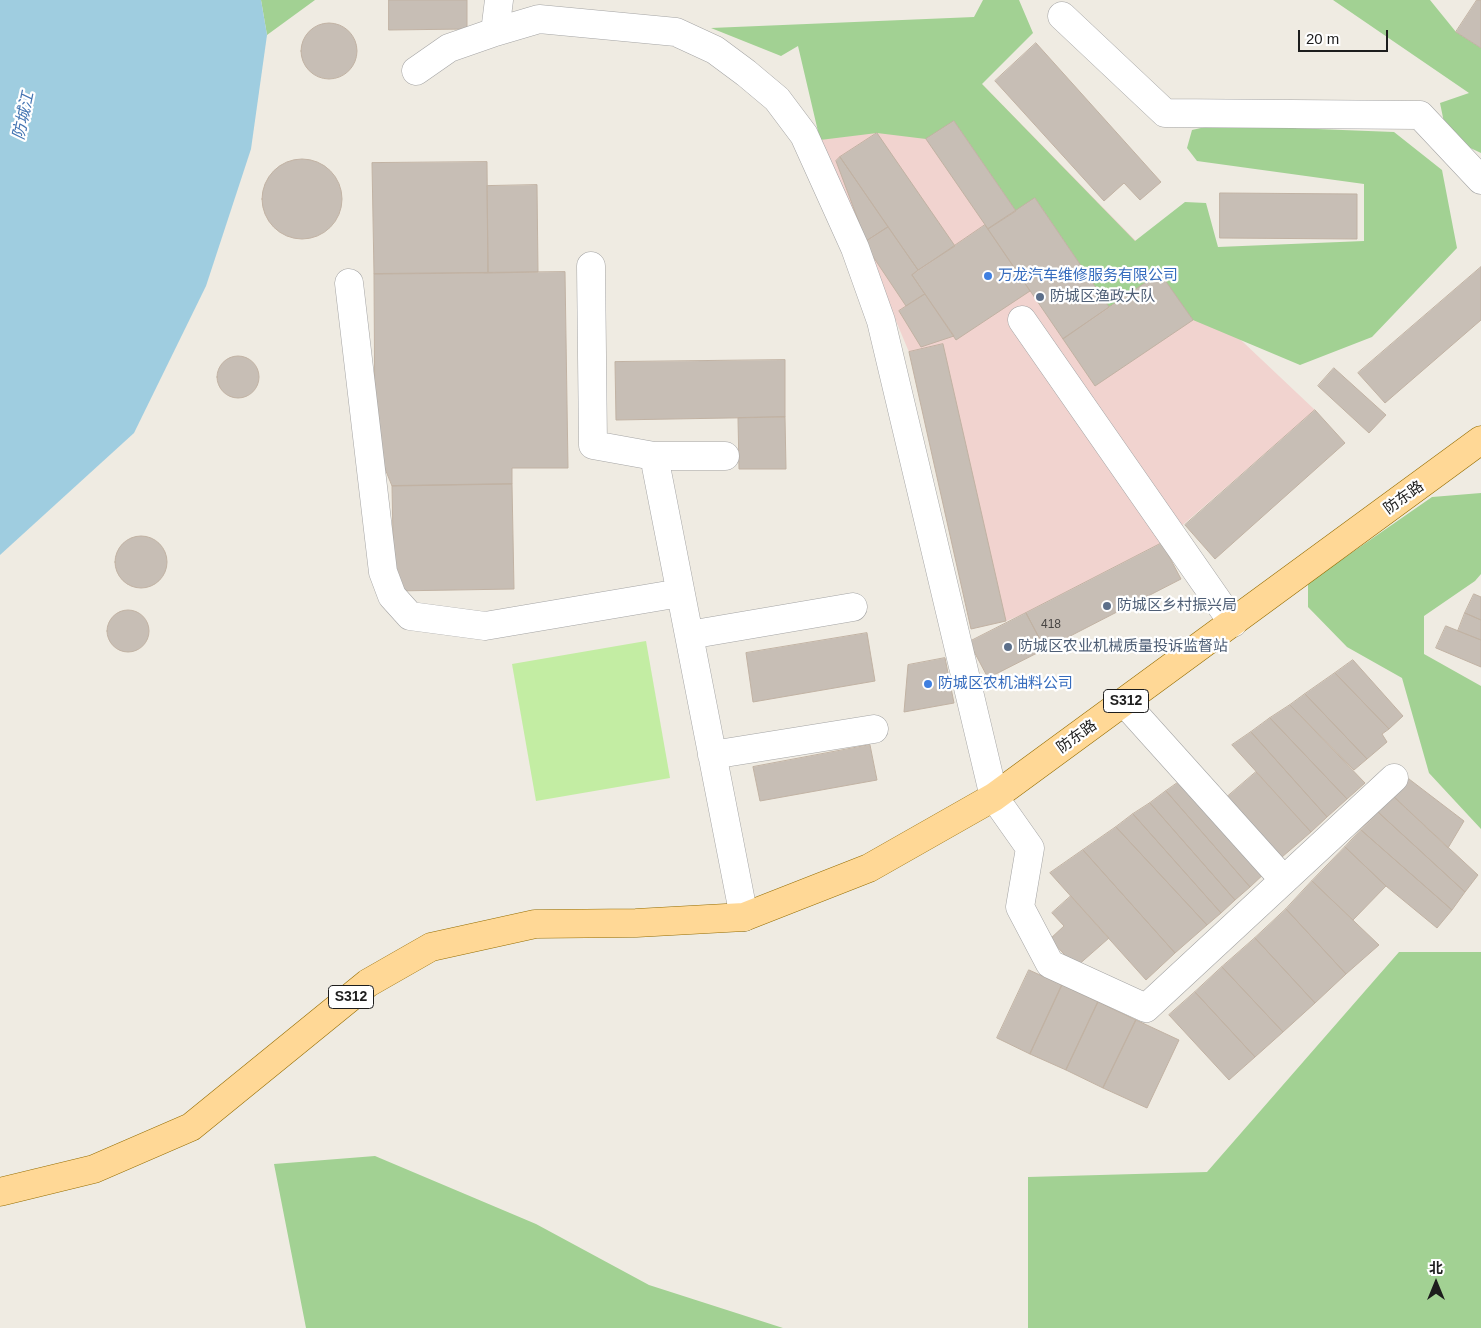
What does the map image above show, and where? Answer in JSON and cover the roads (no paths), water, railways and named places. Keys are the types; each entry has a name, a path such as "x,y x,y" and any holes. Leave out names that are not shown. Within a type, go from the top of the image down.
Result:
{"main road":[{"name":"防东路","path":"744,917 869,868 994,797 1481,440"},
{"name":"S312","path":"0,1192 94,1169 191,1127 368,983 431,947 535,924 636,923 744,917"}],"street":[{"path":"495,32 499,0"},
{"path":"1062,16 1164,113 1420,115 1481,180"},
{"path":"416,71 449,48 539,19 676,32 715,50 746,73 777,99 804,135 855,248 881,321 994,797 1030,848 1020,907 1050,964 1146,1008 1394,778"},
{"path":"591,266 593,445 654,456 726,456"},
{"path":"349,283 383,572 392,596 410,616 485,626 680,593"},
{"path":"1022,320 1233,623"},
{"path":"654,456 744,917"},
{"path":"689,635 853,607"},
{"path":"1124,702 1284,880"},
{"path":"712,755 874,729"}],"water":[{"name":"防城江","path":"0,0 261,0 267,35 251,149 206,286 134,433 0,555"}],"place":[{"name":"万龙汽车维修服务有限公司","path":"988,276"},
{"name":"防城区渔政大队","path":"1040,297"},
{"name":"防城区乡村振兴局","path":"1107,606"},
{"name":"防城区农业机械质量投诉监督站","path":"1008,647"},
{"name":"防城区农机油料公司","path":"928,684"}]}
